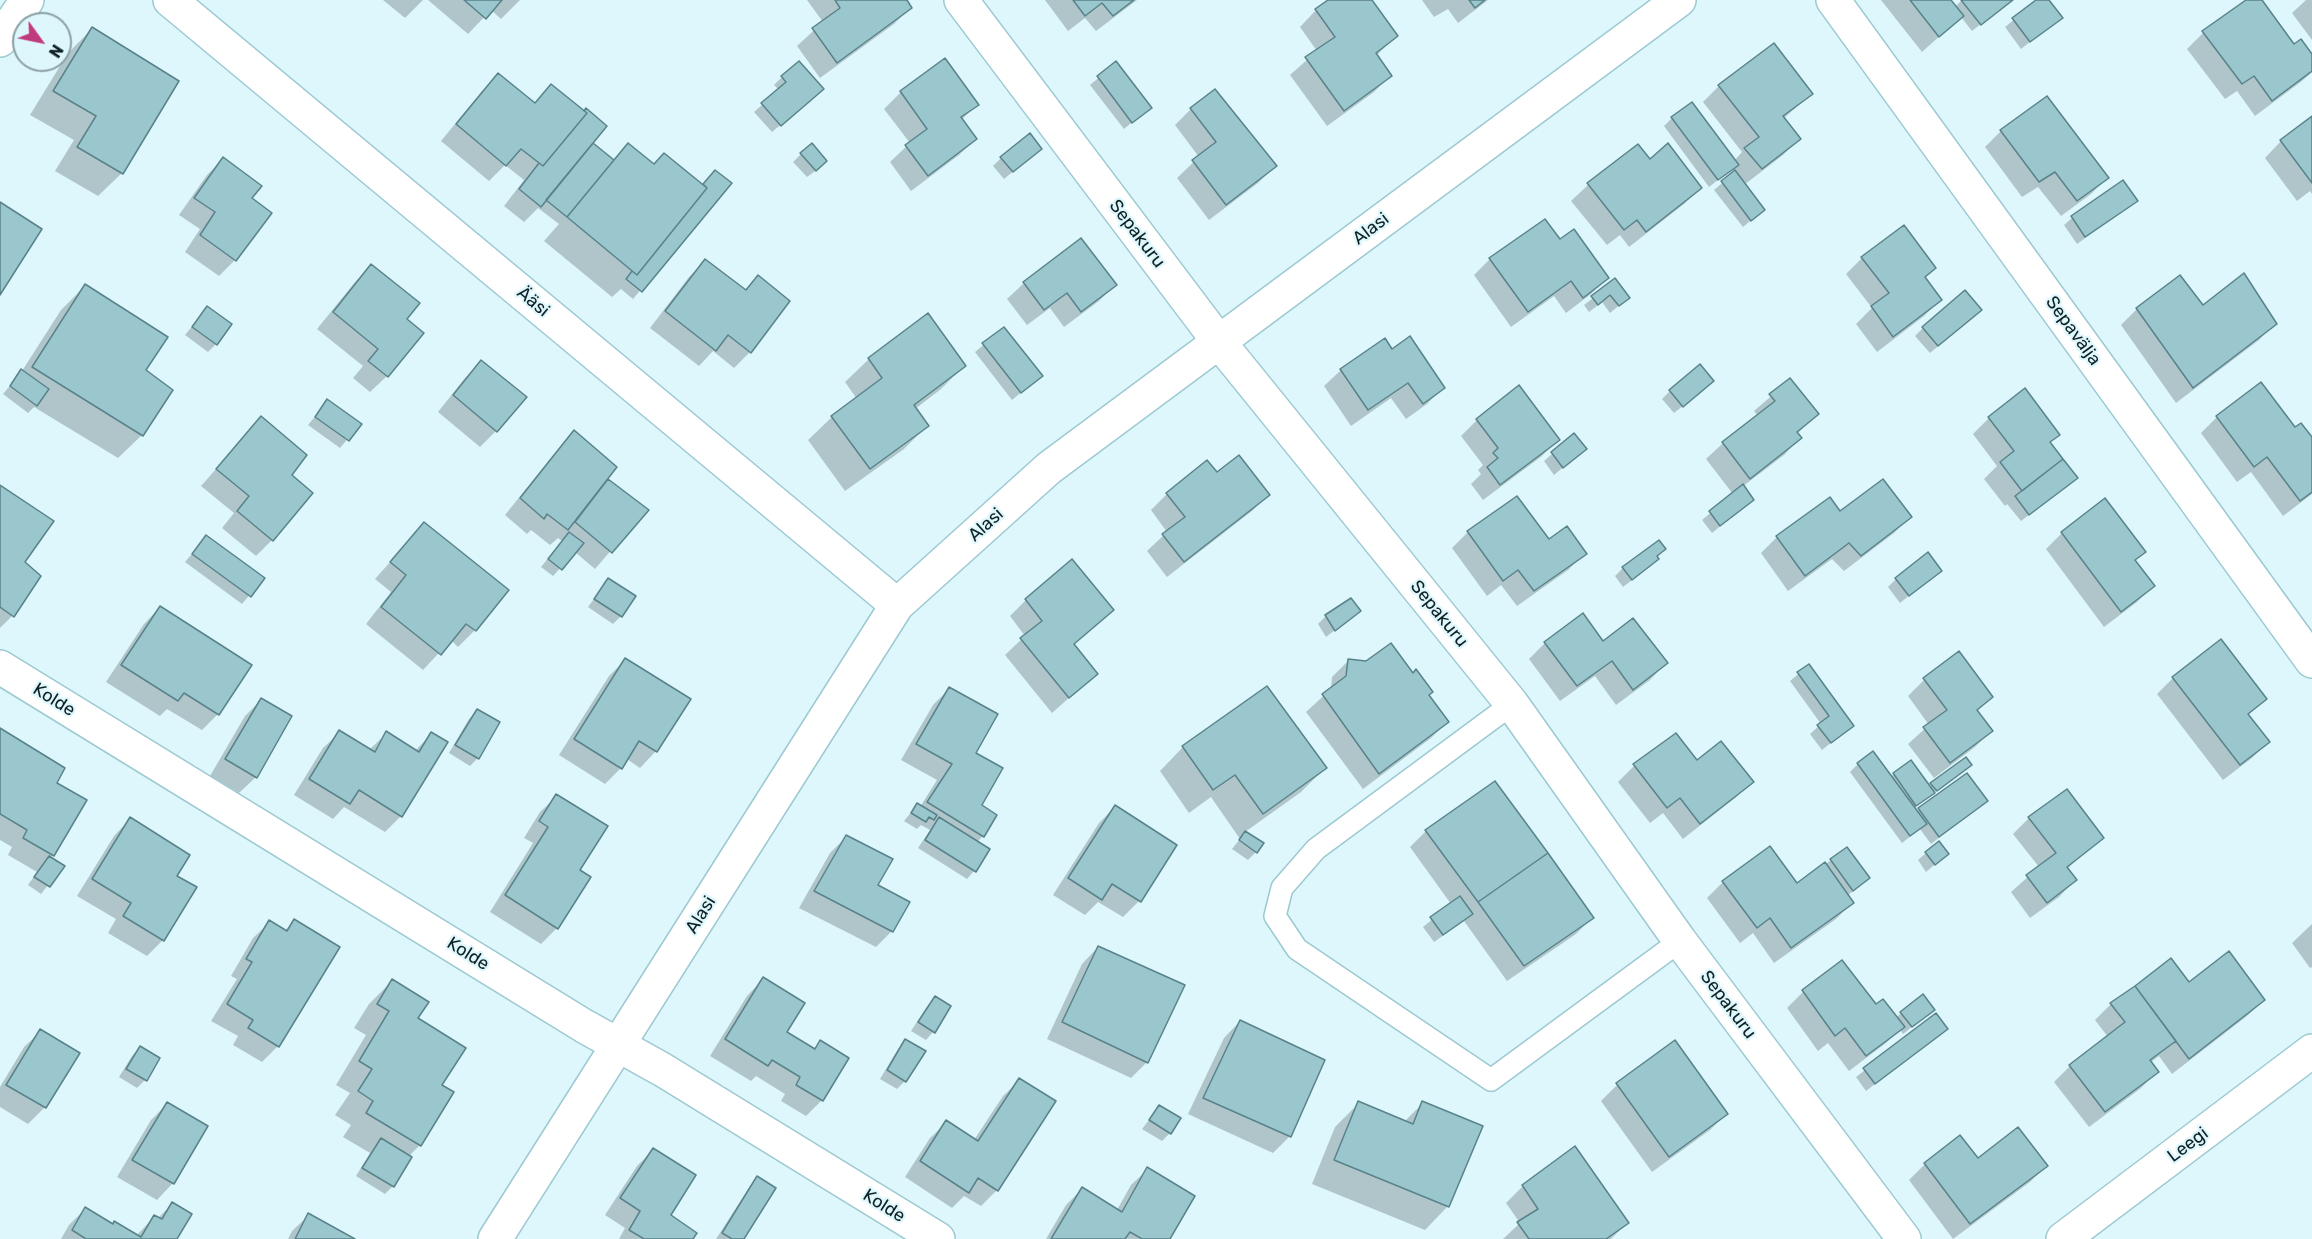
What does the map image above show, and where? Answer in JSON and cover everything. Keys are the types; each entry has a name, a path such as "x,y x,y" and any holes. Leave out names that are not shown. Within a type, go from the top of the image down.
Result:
{"street":[{"path":"0,40 27,0"},
{"name":"Ääsi","path":"170,0 897,605"},
{"name":"Sepakuru","path":"961,0 1219,342 1512,704 1680,941 1904,1239"},
{"name":"Alasi","path":"495,1239 897,605 1049,468 1679,0"},
{"name":"Sepavälja","path":"1833,0 2312,661"},
{"name":"Kolde","path":"0,667 584,1026 663,1070 938,1239"},
{"name":"Leegi","path":"2063,1239 2312,1051"}],"lane":[{"path":"1512,704 1316,849 1282,888 1275,916 1297,949 1491,1080 1680,941"}],"building":[{"path":"464,0 502,0 486,19"},
{"path":"835,0 907,0 912,8 837,63 812,28 840,8"},
{"path":"1073,0 1134,0 1113,16 1102,3 1085,16"},
{"path":"1328,0 1372,0 1398,36 1376,53 1392,76 1344,111 1305,57 1335,37 1315,9"},
{"path":"1469,0 1485,0 1475,8"},
{"path":"1910,0 1951,0 1964,16 1939,37"},
{"path":"1961,0 2013,0 1981,25"},
{"path":"2036,0 2049,0 2063,18 2030,42 2012,18"},
{"path":"2246,0 2262,0 2294,44 2301,39 2312,54 2312,71 2272,101 2254,76 2242,84 2202,31"},
{"path":"92,27 179,81 123,174 77,147 96,116 53,91 65,72 72,72 72,60"},
{"path":"1774,43 1813,94 1783,116 1801,139 1762,169 1744,148 1759,137 1718,85"},
{"path":"945,58 979,105 961,117 977,139 928,176 905,145 927,129 900,91"},
{"path":"799,61 824,89 781,126 761,103 786,82 781,76"},
{"path":"1116,61 1152,108 1132,123 1097,76"},
{"path":"498,73 535,103 551,84 587,113 543,166 521,149 506,166 456,124"},
{"path":"1215,89 1277,166 1226,205 1192,160 1216,142 1190,108"},
{"path":"2047,96 2109,178 2077,201 2055,172 2039,182 2000,130"},
{"path":"1692,102 1739,165 1718,180 1671,117"},
{"path":"586,108 607,126 541,207 519,189 539,163 543,166 587,113 584,111"},
{"path":"2312,116 2312,183 2280,140"},
{"path":"1030,133 1042,149 1013,172 1000,157"},
{"path":"593,143 614,160 567,217 546,200"},
{"path":"628,143 654,164 664,153 707,188 637,275 567,217"},
{"path":"812,143 827,161 816,171 800,153"},
{"path":"1668,143 1702,188 1646,232 1637,220 1624,230 1587,183 1638,144 1650,159"},
{"path":"223,157 262,186 252,198 272,213 236,261 200,235 215,212 194,198"},
{"path":"715,170 732,183 642,292 626,279 632,271 637,275 707,188 703,184"},
{"path":"1735,170 1765,210 1751,221 1721,181"},
{"path":"2123,180 2138,201 2085,237 2071,216"},
{"path":"0,202 42,229 0,295"},
{"path":"1545,219 1560,239 1574,229 1609,278 1583,298 1571,281 1528,312 1489,258"},
{"path":"1904,225 1936,268 1925,277 1942,300 1893,337 1871,306 1889,293 1861,257"},
{"path":"1081,238 1117,285 1081,312 1067,293 1044,310 1023,282"},
{"path":"705,259 746,290 758,275 790,301 751,353 728,335 716,351 665,311"},
{"path":"371,264 420,303 407,319 424,333 388,377 368,361 378,349 333,312"},
{"path":"2244,273 2277,324 2193,388 2136,308 2180,275 2203,305"},
{"path":"1615,278 1630,298 1619,306 1610,295 1598,305 1591,296"},
{"path":"85,284 168,337 146,370 173,390 143,436 32,367"},
{"path":"1965,290 1982,310 1938,346 1922,327"},
{"path":"207,306 232,324 217,345 192,327"},
{"path":"928,313 966,366 914,405 929,426 870,469 831,416 882,378 868,358"},
{"path":"1004,327 1043,376 1021,393 982,343"},
{"path":"1410,336 1445,388 1423,404 1408,383 1368,410 1340,369 1385,338 1392,349"},
{"path":"481,360 527,397 497,432 453,395"},
{"path":"1700,364 1714,381 1683,407 1669,390"},
{"path":"21,369 49,389 37,406 10,386"},
{"path":"1790,378 1819,414 1797,432 1802,438 1750,479 1722,442 1775,401 1769,394"},
{"path":"2261,382 2295,427 2301,423 2312,437 2312,492 2300,501 2267,457 2254,467 2216,416"},
{"path":"1519,385 1560,440 1500,485 1487,467 1498,458 1493,453 1498,448 1476,419"},
{"path":"2025,388 2060,435 2050,442 2063,459 2022,491 2000,462 2014,451 1988,417"},
{"path":"327,399 362,424 349,441 315,417"},
{"path":"261,416 307,455 292,475 313,493 273,541 237,511 249,496 216,469"},
{"path":"574,430 617,467 568,530 547,514 544,519 520,498"},
{"path":"1574,433 1587,449 1563,468 1551,452"},
{"path":"1239,455 1270,495 1184,562 1162,534 1185,517 1166,493 1207,460 1217,472"},
{"path":"2063,459 2078,478 2029,515 2015,496"},
{"path":"608,479 649,510 612,553 575,522"},
{"path":"1883,479 1912,517 1861,556 1849,543 1805,576 1776,536 1830,497 1840,511"},
{"path":"1743,484 1754,500 1720,526 1709,511"},
{"path":"0,485 54,521 25,562 41,576 14,617 0,607"},
{"path":"1517,496 1549,539 1567,526 1587,554 1534,591 1518,570 1503,581 1467,531"},
{"path":"2105,498 2146,552 2135,560 2155,586 2121,612 2061,532"},
{"path":"424,522 509,590 476,631 466,624 441,655 381,607 406,575 390,562"},
{"path":"569,532 584,543 562,570 548,559"},
{"path":"206,535 265,578 251,597 192,554"},
{"path":"1659,540 1666,549 1657,556 1659,559 1632,580 1622,567"},
{"path":"1928,552 1942,571 1909,596 1895,578"},
{"path":"1072,559 1114,610 1074,644 1098,674 1069,698 1020,638 1042,621 1025,599"},
{"path":"608,578 636,596 622,617 594,599"},
{"path":"1351,598 1361,611 1335,631 1325,615"},
{"path":"160,606 252,665 219,715 184,693 178,701 121,665"},
{"path":"1583,613 1603,641 1633,618 1668,663 1633,690 1612,661 1577,686 1544,642"},
{"path":"2221,639 2267,699 2248,714 2270,742 2240,765 2172,677"},
{"path":"1391,643 1413,673 1416,669 1433,692 1429,695 1449,722 1379,774 1322,694 1346,676 1348,659 1366,661"},
{"path":"1959,651 1993,697 1977,710 1993,731 1950,763 1923,727 1947,710 1923,678"},
{"path":"625,658 691,699 657,752 639,741 622,769 574,739"},
{"path":"1809,664 1854,726 1831,743 1817,725 1829,716 1797,672"},
{"path":"1267,686 1327,768 1263,814 1235,775 1213,790 1182,746"},
{"path":"949,687 998,714 976,753 1003,768 982,805 997,815 984,837 927,802 952,764 916,744"},
{"path":"261,698 292,716 257,778 225,759"},
{"path":"477,709 500,722 479,759 455,745"},
{"path":"0,728 65,768 57,783 87,800 54,856 23,838 27,830 0,814"},
{"path":"339,730 375,752 386,731 419,752 431,732 448,742 402,817 359,790 350,804 309,779"},
{"path":"1676,733 1697,760 1721,741 1754,782 1700,824 1680,798 1667,808 1633,764"},
{"path":"1873,751 1927,824 1910,836 1857,763"},
{"path":"1966,757 1972,765 1937,791 1930,783"},
{"path":"1911,760 1935,793 1916,806 1893,773"},
{"path":"1967,773 1988,801 1939,837 1918,808"},
{"path":"1495,781 1548,853 1478,902 1425,830"},
{"path":"2067,789 2104,838 2067,867 2077,880 2047,903 2026,875 2056,853 2028,817"},
{"path":"556,794 608,826 580,870 591,877 558,929 505,895 548,827 539,821"},
{"path":"917,803 937,815 934,820 929,817 926,822 911,813"},
{"path":"1115,805 1177,845 1141,902 1112,884 1102,900 1068,878"},
{"path":"130,817 190,855 177,876 197,887 164,941 123,916 131,903 92,879"},
{"path":"939,817 990,849 976,872 925,840"},
{"path":"1245,831 1264,843 1257,853 1239,840"},
{"path":"846,835 893,859 878,885 910,902 893,932 814,891"},
{"path":"1939,841 1949,854 1935,865 1925,852"},
{"path":"1770,846 1797,883 1825,862 1854,903 1791,948 1770,918 1757,928 1722,881"},
{"path":"1847,847 1870,878 1853,891 1830,859"},
{"path":"1548,853 1594,918 1524,966 1478,902"},
{"path":"49,856 65,866 50,887 34,877"},
{"path":"1460,896 1473,914 1443,935 1430,917"},
{"path":"294,919 340,947 279,1047 248,1028 253,1020 227,1004 252,962 246,959 269,920 287,931"},
{"path":"1098,946 1185,985 1148,1063 1062,1022"},
{"path":"2229,951 2265,1000 2189,1059 2135,986 2171,958 2189,982"},
{"path":"1842,960 1876,1004 1883,999 1905,1027 1866,1056 1845,1028 1835,1036 1802,990"},
{"path":"763,977 805,1003 787,1032 815,1049 820,1040 849,1058 823,1101 796,1085 800,1077 772,1060 768,1066 725,1039"},
{"path":"392,979 429,1002 418,1018 466,1048 442,1085 454,1092 421,1146 366,1113 373,1101 358,1091 372,1069 359,1061 389,1011 377,1004"},
{"path":"2135,986 2176,1041 2150,1060 2159,1072 2105,1112 2069,1065 2125,1022 2110,1003"},
{"path":"1923,994 1935,1010 1912,1027 1900,1012"},
{"path":"935,996 951,1006 935,1033 918,1022"},
{"path":"1936,1013 1948,1029 1875,1084 1863,1068"},
{"path":"1240,1020 1325,1060 1291,1137 1203,1098"},
{"path":"40,1029 80,1053 46,1108 6,1085"},
{"path":"905,1039 926,1051 906,1082 887,1070"},
{"path":"1675,1040 1728,1114 1669,1157 1616,1083"},
{"path":"140,1046 160,1058 147,1081 126,1069"},
{"path":"1019,1078 1056,1101 998,1191 978,1178 969,1193 920,1161 946,1120 978,1141"},
{"path":"1358,1101 1413,1124 1422,1101 1483,1126 1449,1207 1334,1160"},
{"path":"167,1102 208,1126 174,1184 132,1160"},
{"path":"1159,1105 1181,1118 1171,1134 1149,1120"},
{"path":"2018,1127 2048,1166 1970,1224 1924,1163 1960,1135 1978,1158"},
{"path":"381,1138 412,1157 394,1187 362,1168"},
{"path":"1575,1146 1629,1223 1606,1239 1529,1239 1517,1222 1538,1209 1522,1185"},
{"path":"653,1148 696,1175 671,1215 697,1233 693,1239 644,1239 629,1230 640,1211 620,1198"},
{"path":"1147,1167 1195,1196 1170,1239 1142,1239 1130,1232 1125,1239 1051,1239 1082,1187 1122,1212"},
{"path":"757,1176 776,1188 744,1239 732,1239 722,1233"},
{"path":"172,1202 192,1214 177,1239 86,1239 72,1230 85,1207 141,1237 154,1215 162,1219"},
{"path":"308,1213 355,1239 295,1239"}]}
